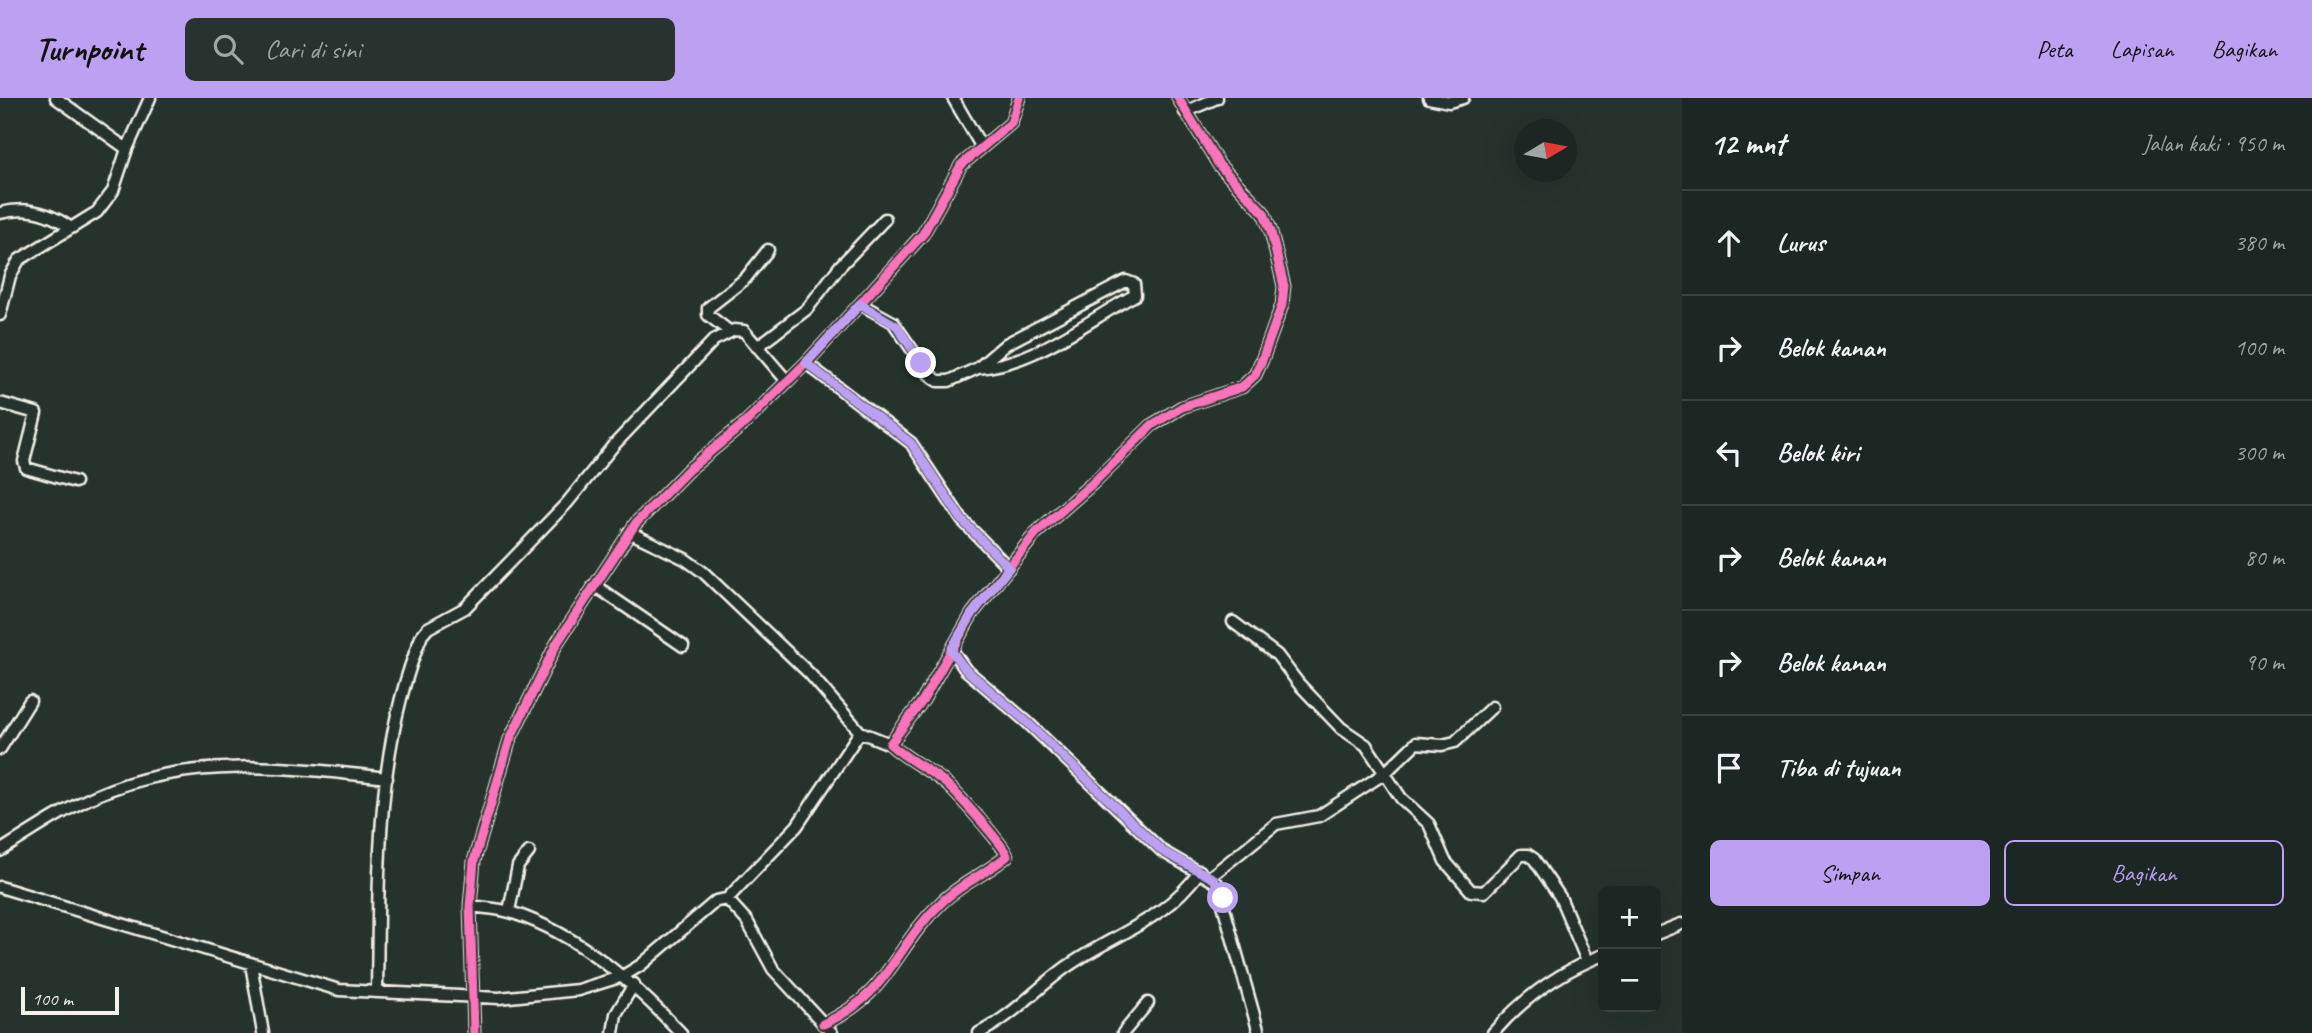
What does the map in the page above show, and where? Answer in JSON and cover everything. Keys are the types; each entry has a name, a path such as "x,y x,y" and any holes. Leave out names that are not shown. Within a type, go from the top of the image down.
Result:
{"street":[{"path":"56,98 127,149"},
{"path":"0,315 10,276 19,260 97,212 113,191 127,149 150,98"},
{"path":"953,98 981,146"},
{"path":"474,1033 471,873 513,733 557,643 629,533 688,470 806,363 923,234 961,165 1011,123 1018,98"},
{"path":"890,744 923,700 972,614 1048,522 1094,482 1152,425 1182,407 1218,397 1250,382 1269,345 1282,305 1284,286 1271,232 1264,214 1219,165 1178,98"},
{"path":"1185,112 1217,98"},
{"path":"1429,98 1449,102 1463,98"},
{"path":"0,214 25,209 52,216 71,229"},
{"path":"757,347 807,309 840,266 885,219"},
{"path":"768,250 745,279 708,308 708,315 729,331 744,331 787,381"},
{"path":"860,304 897,326 933,378 949,382 978,368 1006,344 1095,296 1126,281 1134,284 1135,295 1037,351 1014,362 978,368"},
{"path":"377,992 380,830 401,691 425,632 465,608 568,503 613,446 656,405 707,348 729,331"},
{"path":"806,363 911,443 962,520 1009,568"},
{"path":"0,403 33,411 37,415 24,461 26,468 75,482"},
{"path":"629,533 685,559 702,572 810,674 860,732 890,744 907,760 946,783 1001,843 1007,854 942,901 876,988 855,1008 823,1024"},
{"path":"594,585 683,646"},
{"path":"1233,622 1277,655 1299,684 1341,728 1366,745 1401,798 1429,824 1445,861 1471,891 1484,892 1521,855 1530,856 1554,885 1587,961"},
{"path":"951,650 965,669 1027,722 1162,851 1217,883 1259,1033"},
{"path":"0,749 30,701"},
{"path":"1210,877 1276,824 1319,816 1385,772 1416,743 1442,745 1455,742 1492,708"},
{"path":"0,887 339,990 499,998 557,994 623,976 641,965 716,901 727,899 797,825 860,732"},
{"path":"0,851 85,800 111,789 158,777 241,765 387,778"},
{"path":"509,911 518,866 529,852"},
{"path":"979,1033 1009,1017 1064,969 1160,914 1190,885 1200,871"},
{"path":"727,899 747,920 773,969 832,1033"},
{"path":"470,906 509,911 565,937 634,985 681,1033"},
{"path":"1661,932 1681,924"},
{"path":"1493,1033 1514,1009 1544,984 1598,957"},
{"path":"251,964 263,1033"},
{"path":"613,1033 614,1018 634,985"},
{"path":"1123,1033 1148,1003"}],"cycle path":[{"path":"474,1033 470,906 474,861 510,739 557,643 636,523 688,470 746,422 806,363 860,304 923,234 961,165 1011,123 1019,98"},
{"path":"823,1024 845,1012 877,985 912,936 941,903 1007,856 950,787 890,744 923,700 972,614 1036,533 1094,482 1152,425 1182,407 1242,387 1255,375 1262,360 1282,305 1284,286 1271,232 1264,213 1219,165 1178,98"}],"route":[{"path":"921,363 897,326 860,304 806,363 911,443 962,520 1009,568 972,614 951,650 959,662 1027,722 1162,851 1214,879 1223,898"}]}
